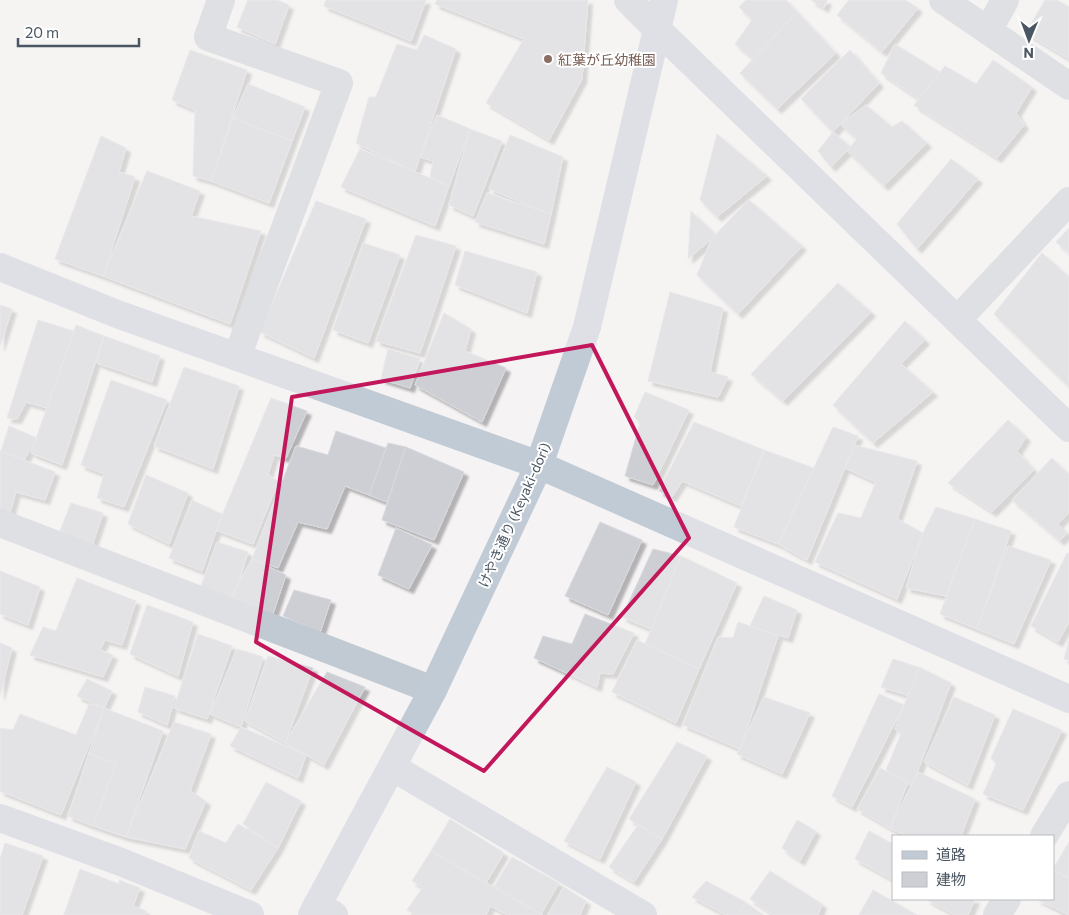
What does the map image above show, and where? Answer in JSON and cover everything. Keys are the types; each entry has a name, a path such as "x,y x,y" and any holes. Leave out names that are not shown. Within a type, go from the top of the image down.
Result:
{"street":[{"path":"221,0 208,36 339,83 237,357"},
{"path":"628,0 1069,428"},
{"name":"けやき通り (Keyaki-dori)","path":"321,912 392,767 433,690 539,465 587,327 659,31 664,0"},
{"path":"943,0 1069,86"},
{"path":"988,31 1005,0"},
{"path":"958,319 1069,201"},
{"path":"0,267 117,314 539,465 1069,699"},
{"path":"0,523 433,690"},
{"path":"392,767 643,915"},
{"path":"1045,835 1069,795"},
{"path":"0,818 121,862 250,915"},
{"path":"997,915 1006,900"}],"highlighted area":[{"path":"592,345 689,538 484,771 256,642 292,397"}],"building":[{"path":"248,0 277,0 289,5 275,44 237,27"},
{"path":"326,0 426,0 411,41 324,6"},
{"name":"紅葉が丘幼稚園","path":"437,0 588,0 582,79 549,140 486,103 524,39 435,4"},
{"path":"746,0 786,0 797,12 753,59 735,44 752,20 739,7"},
{"path":"811,0 827,0 824,8"},
{"path":"849,0 905,0 918,8 882,52 837,15"},
{"path":"1045,0 1057,0 1069,7 1069,59 1026,33"},
{"path":"797,12 836,53 777,109 740,73"},
{"path":"424,35 456,49 415,172 356,143 369,97 376,97 397,44 417,50"},
{"path":"895,44 940,72 919,99 881,73"},
{"path":"190,50 247,70 211,181 193,176 195,110 172,100"},
{"path":"850,50 879,83 833,132 801,99"},
{"path":"993,60 1032,87 1016,113 1024,125 997,158 914,105 945,66 976,84"},
{"path":"248,84 305,107 292,141 233,118"},
{"path":"866,105 892,127 902,121 927,143 884,186 847,151 857,139 840,124"},
{"path":"437,115 470,129 449,186 430,178 433,161 420,157"},
{"path":"233,118 292,141 269,203 211,181"},
{"path":"470,129 502,141 473,216 449,205"},
{"path":"833,132 851,147 831,167 818,151"},
{"path":"717,134 767,176 717,217 700,200"},
{"path":"510,135 563,157 551,214 489,189"},
{"path":"101,136 126,148 119,172 135,177 103,276 55,259"},
{"path":"360,149 449,186 435,226 341,187"},
{"path":"951,159 978,179 917,249 897,224"},
{"path":"147,171 200,191 191,216 261,231 230,324 103,276"},
{"path":"487,193 551,214 544,244 475,222"},
{"path":"749,200 802,246 738,314 697,275 712,238"},
{"path":"316,201 366,219 314,358 260,332"},
{"path":"691,211 716,235 688,259"},
{"path":"1069,228 1069,253 1056,242"},
{"path":"416,235 456,246 420,353 376,341"},
{"path":"363,243 400,255 368,343 333,330"},
{"path":"465,251 537,272 527,313 455,285"},
{"path":"1042,253 1069,277 1069,387 994,314"},
{"path":"838,283 871,312 783,401 751,374"},
{"path":"670,292 723,308 710,372 728,377 718,397 648,381"},
{"path":"0,305 12,309 0,346"},
{"path":"444,313 471,329 465,351 506,368 482,422 415,385"},
{"path":"38,320 74,331 47,408 26,402 17,419 7,418"},
{"path":"905,321 925,340 901,364 933,392 873,443 833,405"},
{"path":"76,325 104,336 62,465 31,453"},
{"path":"104,336 160,356 152,382 97,363"},
{"path":"388,349 420,359 410,388 381,379"},
{"path":"184,367 239,386 213,469 154,446"},
{"path":"111,380 167,400 124,507 97,498 104,474 81,465"},
{"path":"645,392 689,410 653,485 625,476 640,423 634,417"},
{"path":"271,398 307,411 286,458 274,455 268,474 278,482 253,544 216,530"},
{"path":"1008,420 1026,437 1017,451 1034,470 992,512 948,483"},
{"path":"694,422 764,450 741,506 682,481 672,497 659,491"},
{"path":"9,426 37,438 24,460 1,451"},
{"path":"833,427 858,436 807,560 778,544"},
{"path":"336,431 386,448 369,495 345,486 327,529 298,522 278,568 252,559 296,446 328,455"},
{"path":"388,443 406,447 387,502 369,495"},
{"path":"854,445 917,461 897,519 923,533 897,599 815,562 838,513 861,518 876,482 845,468"},
{"path":"406,447 464,472 434,540 382,520"},
{"path":"764,450 814,468 778,544 734,527"},
{"path":"0,451 55,472 45,500 16,492 8,519 0,515"},
{"path":"1052,458 1069,475 1069,512 1058,524 1067,533 1060,541 1012,500"},
{"path":"146,475 188,493 169,544 128,524"},
{"path":"192,500 222,514 202,571 169,558"},
{"path":"71,503 103,513 92,546 60,531"},
{"path":"936,507 975,519 946,596 906,588 923,533"},
{"path":"975,519 1011,531 977,629 940,614"},
{"path":"600,522 642,540 608,615 565,596"},
{"path":"396,528 432,545 409,589 378,575"},
{"path":"217,542 248,552 234,598 200,589"},
{"path":"1008,546 1051,560 1014,644 977,629"},
{"path":"653,549 681,556 651,629 622,617"},
{"path":"1067,553 1069,554 1069,622 1058,642 1031,626"},
{"path":"681,556 737,583 699,669 645,644"},
{"path":"252,559 286,575 273,614 231,597"},
{"path":"0,571 40,587 28,625 0,614"},
{"path":"77,578 136,601 122,645 105,640 100,650 113,655 103,677 30,655 43,627 56,631"},
{"path":"294,590 331,600 320,633 283,616"},
{"path":"764,596 797,610 788,638 750,626"},
{"path":"147,605 193,622 178,676 130,654"},
{"path":"585,614 634,633 613,674 600,673 597,687 534,658 543,636 572,644"},
{"path":"738,622 778,636 740,749 683,725 718,637 733,638"},
{"path":"198,634 232,646 207,719 174,708"},
{"path":"637,640 699,669 676,723 612,692"},
{"path":"1069,641 1069,660 1064,659"},
{"path":"0,643 12,648 0,695"},
{"path":"237,649 263,657 241,727 210,714"},
{"path":"268,656 313,668 285,743 245,721"},
{"path":"893,659 924,669 907,695 881,687"},
{"path":"919,667 951,683 912,786 886,770 901,734 895,729"},
{"path":"327,672 365,687 324,765 285,743"},
{"path":"87,679 112,691 104,708 77,696"},
{"path":"145,687 175,696 167,725 138,712"},
{"path":"879,694 904,705 852,807 832,796"},
{"path":"764,697 810,713 782,774 737,754"},
{"path":"954,697 995,715 968,785 924,762"},
{"path":"89,704 104,708 61,815 0,791 0,728 13,730 20,714 76,735"},
{"path":"104,708 163,731 126,837 93,826 116,764 89,753"},
{"path":"1013,709 1062,730 1023,810 983,794 996,764 991,758"},
{"path":"174,722 211,734 190,791 206,801 185,849 126,837"},
{"path":"241,727 306,755 298,778 230,746"},
{"path":"677,742 707,756 662,839 629,819"},
{"path":"89,753 116,764 93,826 68,816"},
{"path":"607,767 636,782 600,859 564,841"},
{"path":"880,768 908,782 890,828 857,809"},
{"path":"918,772 975,799 961,835 905,835 890,828"},
{"path":"266,782 301,801 278,848 243,824"},
{"path":"450,819 504,853 486,883 431,851"},
{"path":"797,820 816,831 800,861 782,848"},
{"path":"238,824 278,848 251,890 189,858 199,831 226,843"},
{"path":"638,825 662,839 634,882 609,867"},
{"path":"869,831 892,843 892,879 855,859"},
{"path":"1069,842 1069,878 1054,870"},
{"path":"5,843 43,856 22,915 0,915 0,859"},
{"path":"431,851 543,915 508,915 490,906 486,915 416,915 407,910 423,887 412,881"},
{"path":"512,857 559,883 541,914 494,887"},
{"path":"80,869 119,884 119,880 140,888 133,906 146,911 145,915 64,915"},
{"path":"1054,870 1069,879 1069,915 1038,900 1054,900"},
{"path":"770,871 822,904 818,915 774,915 750,899"},
{"path":"706,881 745,902 738,915 726,915 692,897"},
{"path":"564,887 586,901 580,915 548,915"},
{"path":"873,890 917,915 859,915"},
{"path":"928,900 975,900 968,915 955,915"},
{"path":"745,902 763,915 738,915"}],"place":[{"name":"紅葉が丘幼稚園","path":"548,59"}]}
